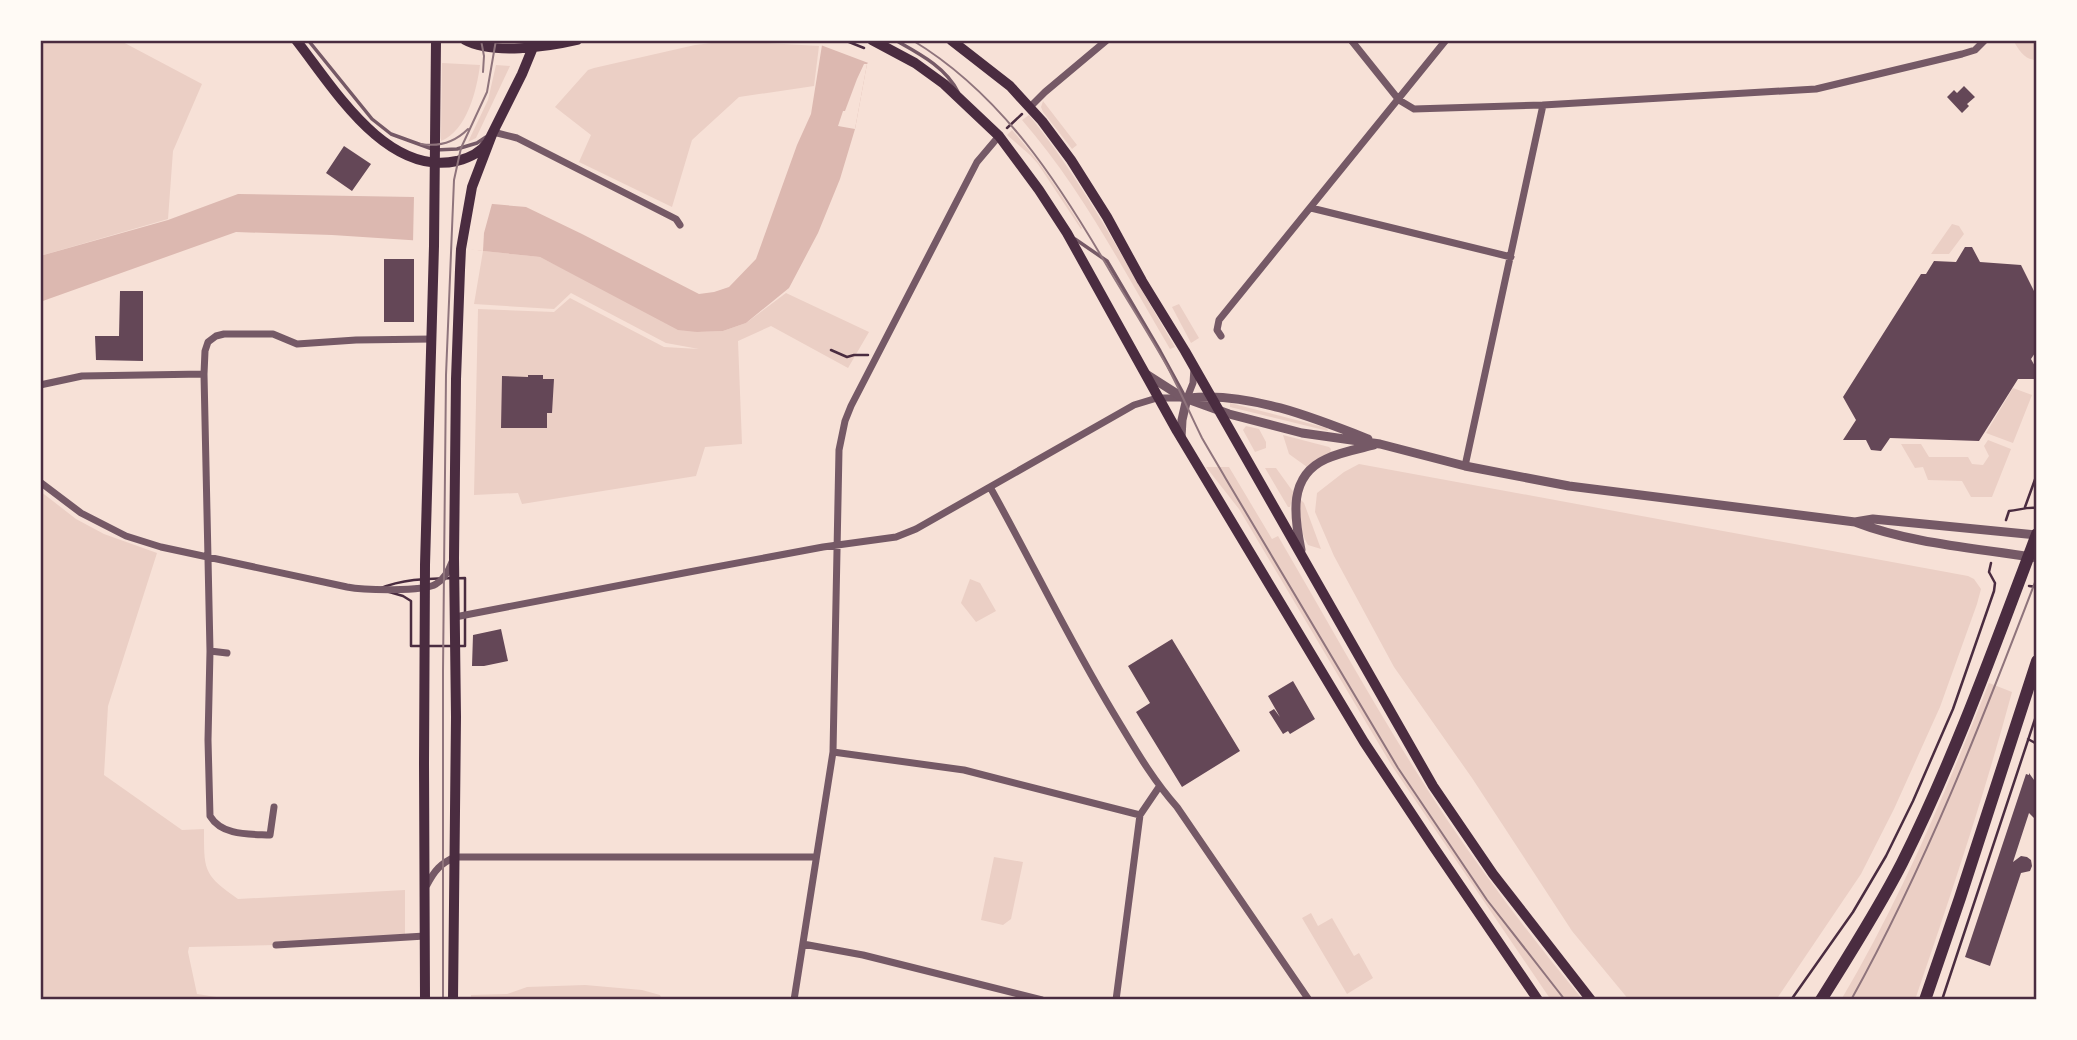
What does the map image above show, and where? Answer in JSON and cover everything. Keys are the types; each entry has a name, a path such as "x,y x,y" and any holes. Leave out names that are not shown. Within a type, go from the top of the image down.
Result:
{"main road":[{"path":"296,40 368,129 380,140 406,154 435,163 449,163 472,155 485,146 493,132"},
{"path":"425,1000 421,646 432,339 436,40"},
{"path":"465,40 491,48 577,40"},
{"path":"872,40 892,43 962,100 999,136 1039,190 1068,233 1157,398 1364,742 1538,1000"},
{"path":"951,40 1000,77 1030,107 1071,160 1107,216 1433,786 1493,874 1591,1000"},
{"path":"453,1000 459,646 455,617 454,558 461,249 477,169 536,42"},
{"path":"1821,1000 1903,861 1983,678 2032,557 2037,535"},
{"path":"1925,1000 2037,661"}],"street":[{"path":"1030,107 1107,40"},
{"path":"1351,40 1399,100 1414,109 1543,105 1816,89 1962,54 1975,50 1985,41"},
{"path":"1221,336 1217,330 1219,320 1446,40"},
{"path":"1465,466 1543,105"},
{"path":"493,132 517,138 676,219 680,225"},
{"path":"794,1000 833,752 839,450 842,431 851,406 977,162 999,136"},
{"path":"1311,208 1511,257"},
{"path":"274,807 270,835 229,831 216,825 210,816 210,650 204,374 208,342 216,336 273,334 297,344 432,339"},
{"path":"1179,435 1185,398 1193,383 1194,368"},
{"path":"1145,373 1185,398 1217,410 1302,433 1380,444 1465,466 1609,492 1855,523 1941,544 2032,557"},
{"path":"40,385 82,376 204,374"},
{"path":"455,617 837,545 896,537 916,529 1139,402 1157,398 1210,397 1255,403 1329,424 1380,444"},
{"path":"1303,559 1295,513 1304,477 1324,460 1380,444"},
{"path":"40,482 80,513 109,528 161,547 357,589 433,586 443,579 454,558"},
{"path":"990,487 1091,677 1159,787 1177,807 1309,1000"},
{"path":"1855,523 1873,519 2037,535"},
{"path":"210,650 227,653"},
{"path":"833,752 964,770 1140,815"},
{"path":"1116,1000 1140,815 1159,787"},
{"path":"425,889 436,869 455,857 816,857"},
{"path":"276,945 425,936"},
{"path":"803,944 863,955 1042,1000"}],"lane":[{"path":"307,40 379,126 397,136 435,150 457,149 477,143 493,132"},
{"path":"1068,233 1107,261 1185,398"}],"path":[{"path":"1007,128 1019,117"},
{"path":"831,350 847,357 877,355"},
{"path":"2025,507 2037,474"},
{"path":"2009,511 2025,507 2037,508"},
{"path":"1791,1000 1853,912 1886,856 1913,801 1953,709 1994,591 1995,583 1989,572"},
{"path":"411,601 411,646"},
{"path":"421,646 459,646"},
{"path":"1942,1000 2037,713"},
{"path":"2028,739 2037,744"}],"shaded area":[{"path":"44,40 119,40 202,84 173,151 168,219 40,256 40,46"},
{"path":"888,40 867,64 855,129 840,179 818,233 789,288 746,323 723,331 678,330 540,257 424,241 332,235 236,232 40,302 40,256 168,220 238,194 414,197 526,207 699,294 714,292 729,287 756,259 811,114 822,45"},
{"path":"2013,40 2037,40 2037,60 2025,56"},
{"path":"728,41 819,46 814,86 739,97 692,140 672,207 579,162 591,135 555,107 588,70 695,45"},
{"path":"442,63 480,65 473,97 464,119 450,136 441,141"},
{"path":"496,65 510,66 476,138 468,142 488,100"},
{"path":"1043,101 1077,145 1072,149 1043,112"},
{"path":"1029,115 1088,199 1175,347 1170,349 1083,202 1044,146 1022,120"},
{"path":"1012,130 1049,177 1081,229 1038,164 1007,135"},
{"path":"1952,224 1959,226 1964,234 1949,254 1931,254"},
{"path":"483,251 540,257 697,332 723,331 746,323 786,293 869,332 848,368 771,326 738,341 742,444 705,447 696,476 522,504 518,493 474,495 478,309 554,312 570,298 664,347 699,349 666,343 571,293 554,309 474,304"},
{"path":"1179,304 1199,338 1191,343 1172,307"},
{"path":"2013,388 2032,395 2013,443 1986,433"},
{"path":"1230,403 1327,428 1328,431 1230,407"},
{"path":"1246,426 1259,429 1266,448 1255,452 1243,430"},
{"path":"1283,435 1329,447 1330,453 1307,467 1289,454"},
{"path":"1988,440 2011,449 1992,497 1971,497 1962,481 1928,480 1923,467 1915,468 1901,444 1921,444 1929,457 1968,457 1972,464 1983,465 1989,456 1984,446"},
{"path":"1359,464 1974,579 1981,589 1977,604 1940,707 1894,809 1861,874 1776,1000 1629,1000 1572,931 1472,778 1394,667 1334,556 1315,512 1317,493"},
{"path":"1206,467 1229,467 1272,539 1278,536 1382,716 1448,821 1513,912 1583,1000 1551,1000 1392,766 1239,509"},
{"path":"1265,468 1276,468 1294,493 1290,507 1288,507"},
{"path":"40,491 76,519 104,534 157,553 108,706 104,775 182,830 204,829 204,854 208,870 218,884 238,899 405,890 405,938 189,947 197,994 236,1000 40,1000"},
{"path":"1300,499 1304,503 1321,549 1308,545 1305,539 1300,522"},
{"path":"970,579 980,583 996,611 976,622 961,603"},
{"path":"1989,683 2012,692 1966,847 1915,1000 1841,1000 1903,884"},
{"path":"994,857 1023,862 1011,919 1003,925 981,920"},
{"path":"1311,913 1318,926 1332,918 1354,956 1359,953 1373,978 1347,994 1302,918"},
{"path":"585,985 642,990 660,995 662,1000 471,1000 471,995 507,994 527,987"}],"pier":[{"path":"821,40 891,40 871,64 818,44"},
{"path":"864,64 867,64 855,129 838,126 843,111"},
{"path":"414,196 493,200 484,233 483,251 413,243"}],"building":[{"path":"1964,86 1975,97 1962,113 1947,97"},
{"path":"344,146 371,164 352,191 326,173"},
{"path":"1965,247 1972,247 1980,262 2021,265 2037,297 2037,350 2031,359 2037,370 2036,379 2018,379 1979,441 1890,438 1881,451 1871,450 1866,440 1843,440 1856,420 1843,397 1921,274 1926,274 1934,261 1956,262"},
{"path":"384,259 414,259 414,322 384,322"},
{"path":"120,291 143,291 143,361 96,360 95,336 119,336"},
{"path":"543,375 543,379 554,379 552,413 547,413 547,428 501,428 502,376"},
{"path":"501,629 508,661 472,666 473,635"},
{"path":"1172,639 1240,751 1182,787 1136,712 1150,703 1128,666"},
{"path":"1293,681 1315,719 1290,734 1288,731 1283,734 1269,712 1274,709 1280,717 1268,696"},
{"path":"2029,773 2037,784 2037,816 2034,818 2029,813 2013,862 2021,856 2027,857 2032,866 2030,871 2021,873 1990,966 1965,957 2026,774"}],"tram line":[{"path":"481,40 483,72"},
{"path":"443,1000 446,375 454,180 461,148 487,92 496,40"},
{"path":"912,40 974,86 1001,114 1049,173 1160,354 1202,438 1398,768 1487,900 1565,1000"},
{"path":"421,144 446,142 468,129"},
{"path":"1851,1000 1928,845 1974,739 2037,577"}]}
